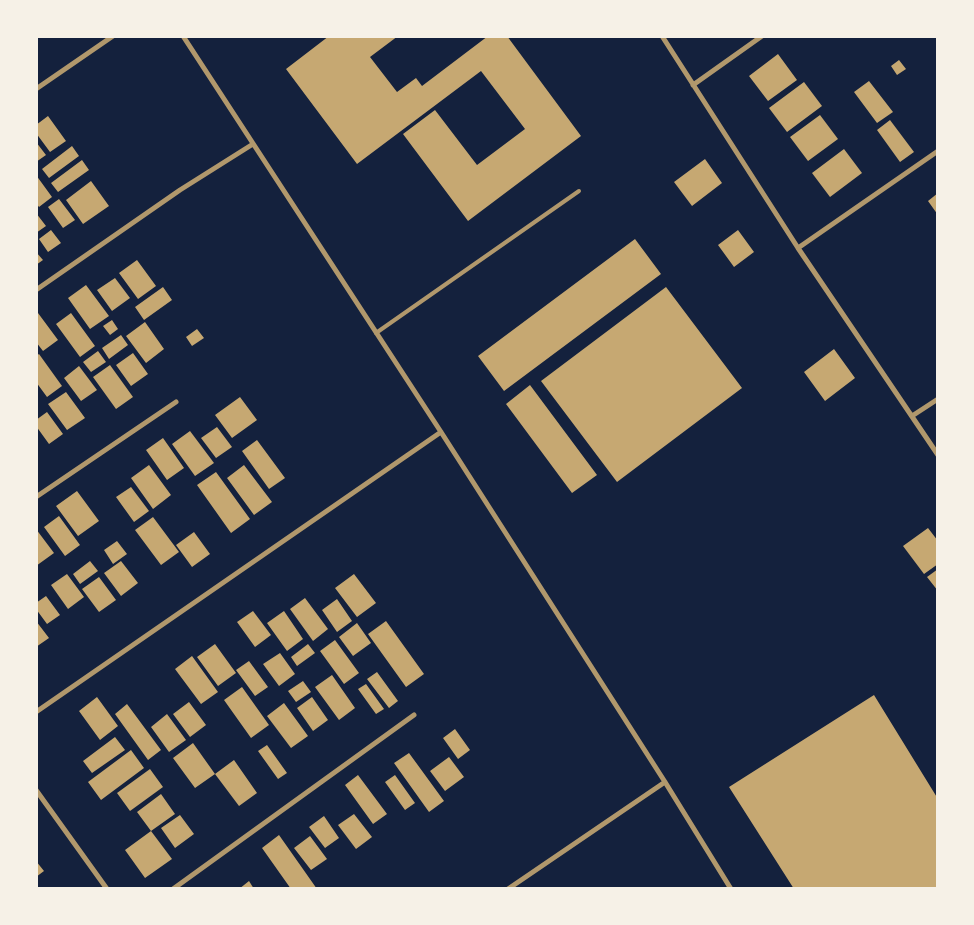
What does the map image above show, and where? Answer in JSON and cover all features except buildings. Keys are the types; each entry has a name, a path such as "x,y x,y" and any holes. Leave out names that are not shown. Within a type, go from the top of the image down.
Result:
{"street":[{"path":"36,89 113,36"},
{"path":"183,36 441,432 665,782 731,889"},
{"path":"662,36 798,248 938,455"},
{"path":"693,85 762,36"},
{"path":"36,290 180,190 252,144"},
{"path":"798,248 938,151"},
{"path":"912,416 938,398"},
{"path":"36,497 176,402"},
{"path":"36,712 441,432"},
{"path":"173,889 414,715"},
{"path":"508,889 665,782"},
{"path":"36,790 107,889"}],"lane":[{"path":"376,333 579,191"}]}
